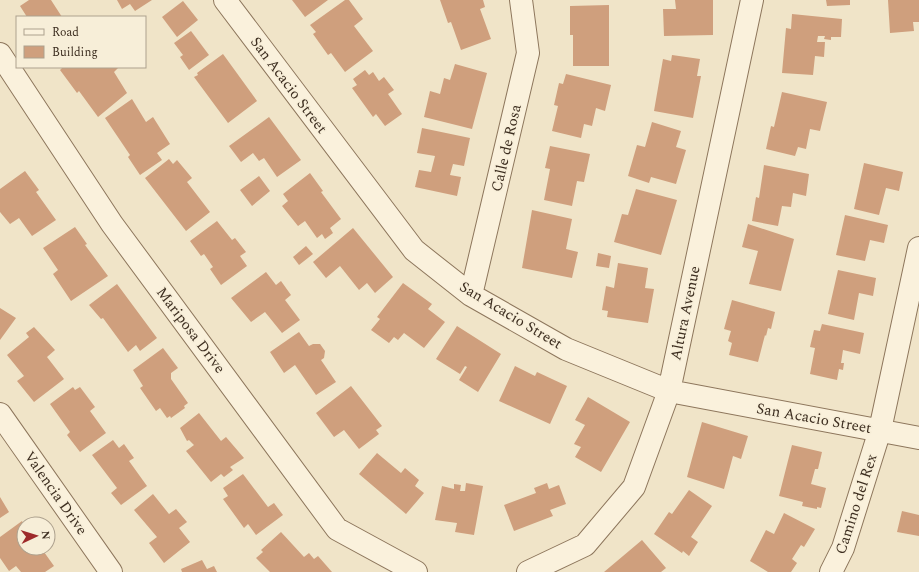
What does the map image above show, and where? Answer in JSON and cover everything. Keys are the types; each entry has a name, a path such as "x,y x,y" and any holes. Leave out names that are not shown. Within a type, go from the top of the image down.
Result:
{"street":[{"name":"San Acacio Street","path":"225,0 414,250 471,295 566,349 669,392 919,438"},
{"name":"Calle de Rosa","path":"471,295 528,53 521,0"},
{"name":"Altura Avenue","path":"528,572 585,545 634,487 669,392 752,0"},
{"name":"Mariposa Drive","path":"0,54 112,224 337,529 416,572"},
{"name":"Camino del Rex","path":"831,572 843,548 880,430 919,248"},
{"name":"Valencia Drive","path":"0,414 111,572"}],"building":[{"path":"29,0 51,0 61,16 26,16 20,6"},
{"path":"117,0 152,0 135,11 130,4 122,9"},
{"path":"292,0 328,0 305,17"},
{"path":"345,0 349,0 363,19 354,26 373,51 345,72 331,53 328,55 313,34 316,32 310,25"},
{"path":"440,0 483,0 485,7 480,9 491,39 461,50 451,22 448,23"},
{"path":"675,0 713,0 713,35 664,36 663,9 676,9"},
{"path":"826,0 850,0 850,5 827,6"},
{"path":"888,0 919,0 919,22 913,22 914,31 890,33"},
{"path":"183,1 198,20 177,37 162,17"},
{"path":"609,5 609,66 573,66 573,35 570,35 570,6"},
{"path":"792,14 842,19 841,37 831,37 831,40 824,39 825,36 818,36 817,42 825,42 824,57 815,56 813,75 782,73 786,28 791,29"},
{"path":"191,31 209,55 189,70 180,57 183,55 174,43"},
{"path":"223,54 257,101 228,123 194,77 198,75 197,73"},
{"path":"672,55 700,59 697,76 701,76 693,118 654,111 663,59 671,61"},
{"path":"455,64 487,73 472,129 424,117 430,91 440,94 444,78 450,80"},
{"path":"62,68 118,68 114,72 127,93 98,117 79,91 77,93 60,70"},
{"path":"365,70 369,75 373,72 379,81 384,77 394,90 388,94 402,114 385,126 376,114 373,117 352,88 357,85 353,79"},
{"path":"566,74 611,85 605,111 596,108 592,126 584,124 581,138 552,131 558,106 554,105 559,83 563,84"},
{"path":"782,92 827,102 820,131 810,129 806,149 798,147 795,156 766,149 771,126 774,127"},
{"path":"132,99 146,122 153,117 170,144 157,153 162,160 140,175 128,157 130,155 105,118"},
{"path":"269,117 301,160 277,177 264,158 259,161 253,153 241,162 229,146"},
{"path":"652,122 681,131 676,147 686,150 676,184 651,177 649,183 628,176 637,145 645,147"},
{"path":"422,128 470,138 464,166 453,164 450,175 461,177 457,196 415,187 419,170 431,172 435,156 417,153"},
{"path":"550,146 590,154 584,182 577,181 572,206 544,200 550,169 545,168"},
{"path":"169,159 173,164 177,160 192,178 187,182 210,212 186,231 145,178"},
{"path":"864,163 903,172 899,191 886,188 879,215 854,209"},
{"path":"764,165 809,174 806,196 793,193 791,207 782,206 778,226 752,221 756,197 759,198"},
{"path":"25,171 39,190 36,192 56,220 32,236 19,218 10,224 0,212 0,189"},
{"path":"310,173 323,191 321,192 341,219 330,228 333,233 325,239 322,234 317,238 305,221 298,226 282,206 288,201 283,194"},
{"path":"259,176 270,191 252,206 240,190"},
{"path":"636,189 677,200 661,255 614,242 622,214 628,215"},
{"path":"532,210 572,219 566,249 578,252 572,278 522,268"},
{"path":"845,215 888,225 884,243 870,240 865,261 836,255"},
{"path":"217,221 232,240 235,238 246,252 240,256 247,266 221,285 210,269 213,267 204,254 201,256 190,241"},
{"path":"748,224 794,239 781,291 749,284 758,251 742,247"},
{"path":"75,227 87,244 85,245 108,276 71,301 53,274 58,270 43,248"},
{"path":"353,228 393,277 375,293 367,283 359,290 340,266 326,278 313,262"},
{"path":"306,246 313,254 299,265 293,257"},
{"path":"598,253 611,256 609,268 596,266"},
{"path":"618,263 648,268 645,288 654,289 648,323 607,317 608,311 602,310 606,286 614,288"},
{"path":"838,270 876,278 873,296 859,293 854,320 828,314"},
{"path":"266,272 276,285 281,281 291,295 285,300 300,320 282,333 265,312 251,322 231,298"},
{"path":"403,283 432,304 428,309 445,322 424,348 404,333 398,340 394,337 389,343 371,330 380,319 377,317"},
{"path":"117,284 157,338 140,351 136,345 128,352 103,318 101,319 89,305"},
{"path":"732,300 775,312 771,329 768,328 766,336 765,335 758,362 729,355 732,343 728,341 731,331 724,329"},
{"path":"0,308 16,318 0,340"},
{"path":"822,324 864,333 860,354 843,350 841,363 844,363 843,370 839,369 837,380 810,374 815,348 810,347 814,330 820,331"},
{"path":"457,326 501,354 478,392 459,380 467,367 465,366 460,374 436,359"},
{"path":"34,327 55,350 47,357 64,379 34,402 17,381 24,376 7,355 29,337 26,333"},
{"path":"299,332 309,346 313,344 320,344 325,351 324,358 321,360 336,382 316,395 295,365 284,373 270,352"},
{"path":"163,348 178,368 171,373 171,379 188,403 184,406 185,408 171,418 170,416 167,418 160,408 156,411 140,388 143,386 133,370"},
{"path":"515,366 535,376 537,372 567,386 550,424 499,401"},
{"path":"351,386 382,426 376,430 379,434 359,449 344,430 334,437 316,413"},
{"path":"73,387 75,390 80,387 95,407 90,411 106,433 80,452 67,435 70,432 50,404"},
{"path":"588,397 630,422 601,472 575,457 581,447 574,444 585,425 575,420"},
{"path":"199,413 221,441 226,437 244,458 230,467 233,470 224,477 221,474 211,482 186,451 194,445 189,440 187,441 180,428"},
{"path":"702,422 748,436 741,459 733,456 724,489 687,477"},
{"path":"113,440 119,448 124,444 134,458 129,461 147,486 121,505 111,493 117,488 92,455"},
{"path":"792,445 822,452 818,469 815,469 811,484 826,488 821,508 817,507 817,509 802,506 803,502 779,496"},
{"path":"377,453 401,473 405,468 419,480 415,486 424,493 406,514 359,474"},
{"path":"243,474 268,507 274,503 283,515 256,535 248,524 244,528 223,499 228,496 223,488"},
{"path":"466,483 483,486 474,535 455,532 457,523 435,520 442,486 454,489 454,484 461,485 460,491 465,491"},
{"path":"547,483 549,489 559,485 566,504 550,510 553,516 514,531 504,505 536,493 534,488"},
{"path":"689,490 712,506 691,537 698,542 689,556 654,534 669,512 672,514"},
{"path":"153,494 169,514 176,509 187,522 179,528 190,542 164,563 149,543 157,537 134,510"},
{"path":"0,497 9,512 0,518"},
{"path":"902,511 919,515 919,536 897,532"},
{"path":"784,513 815,529 804,547 801,545 792,559 797,563 791,572 768,572 750,561 766,530 774,534"},
{"path":"16,525 16,556 47,556 54,566 45,572 21,572 16,566 9,571 0,558 0,537"},
{"path":"281,532 304,557 309,553 314,559 318,556 332,572 270,572 256,558 263,552 261,550"},
{"path":"642,540 666,568 661,572 604,572"},
{"path":"202,560 207,569 214,566 217,572 182,572 181,569"}]}
